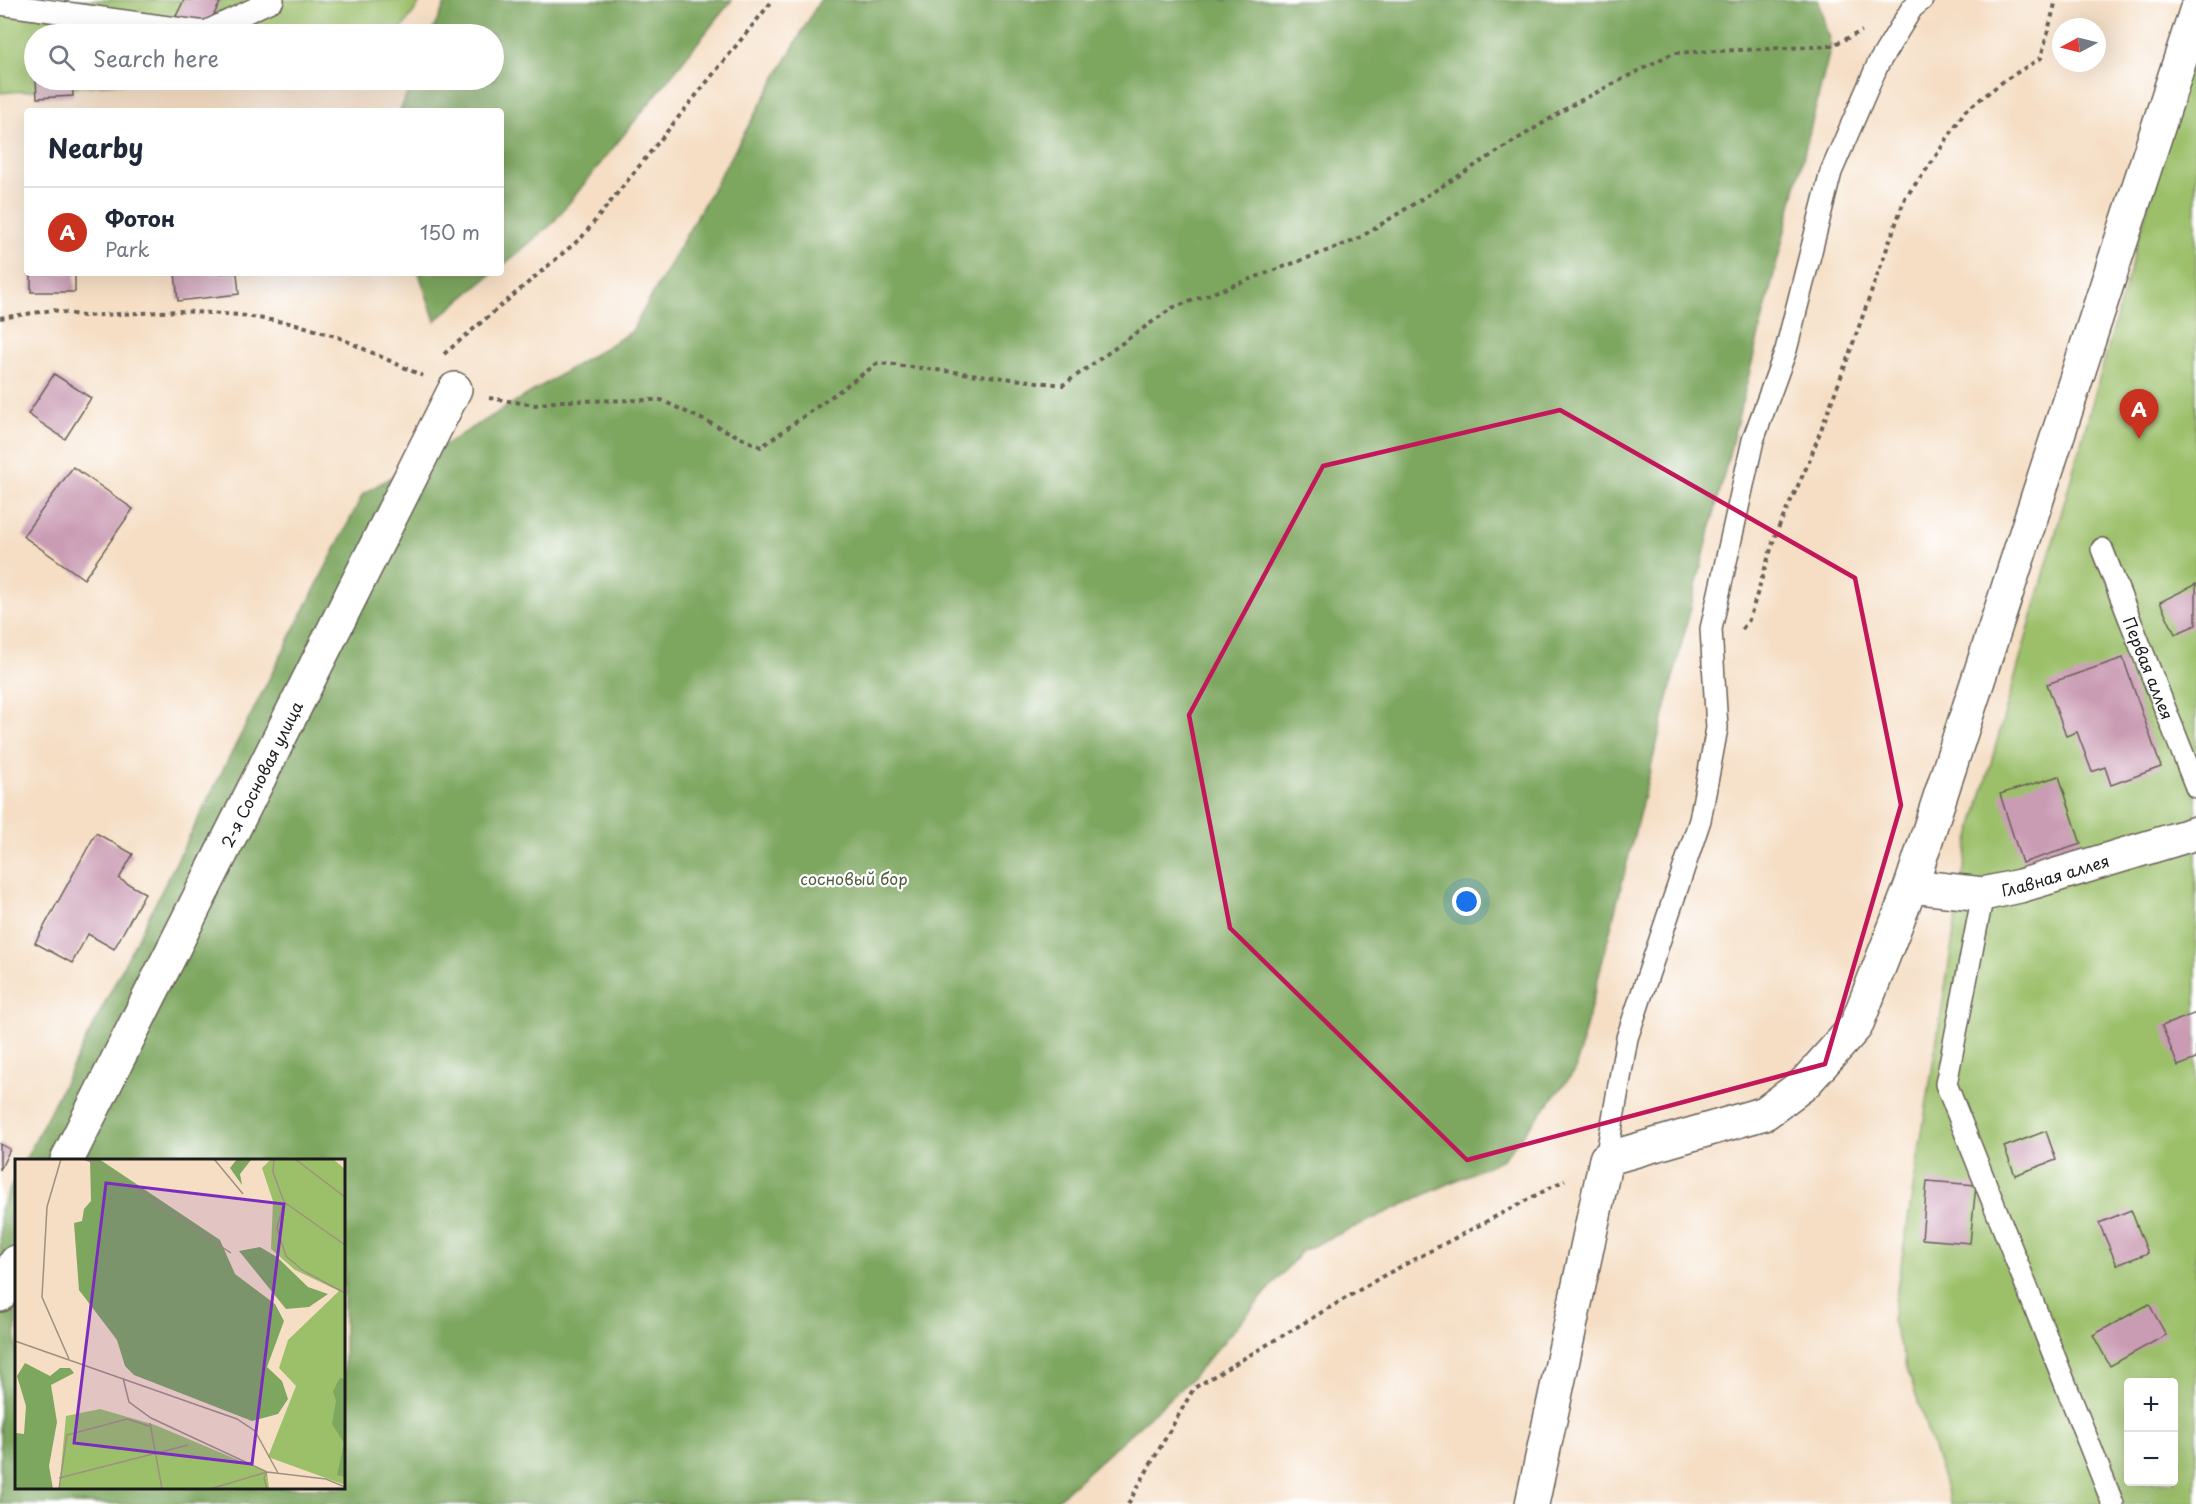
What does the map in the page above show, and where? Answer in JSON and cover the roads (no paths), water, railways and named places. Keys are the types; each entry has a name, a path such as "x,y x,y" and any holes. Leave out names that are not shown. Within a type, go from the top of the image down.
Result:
{"street":[{"path":"1532,1504 1606,1159 1765,1113 1804,1084 1856,1026 1911,886 2196,11"},
{"name":"2-я Сосновая улица","path":"69,1159 455,389"},
{"name":"Главная аллея","path":"1911,886 1983,894 2020,886 2196,833"},
{"path":"0,1295 15,1264"}],"lane":[{"path":"224,24 273,0"},
{"path":"0,4 141,24"},
{"path":"1606,1159 1628,1038 1700,820 1717,728 1711,629 1753,440 1786,350 1831,172 1878,64 1917,4"},
{"name":"Первая аллея","path":"2102,549 2196,787"},
{"path":"1983,894 1946,1084 2113,1504"}],"place":[{"name":"Фотон","path":"2139,439"}],"park label":[{"name":"сосновый бор","path":"854,878"}]}
